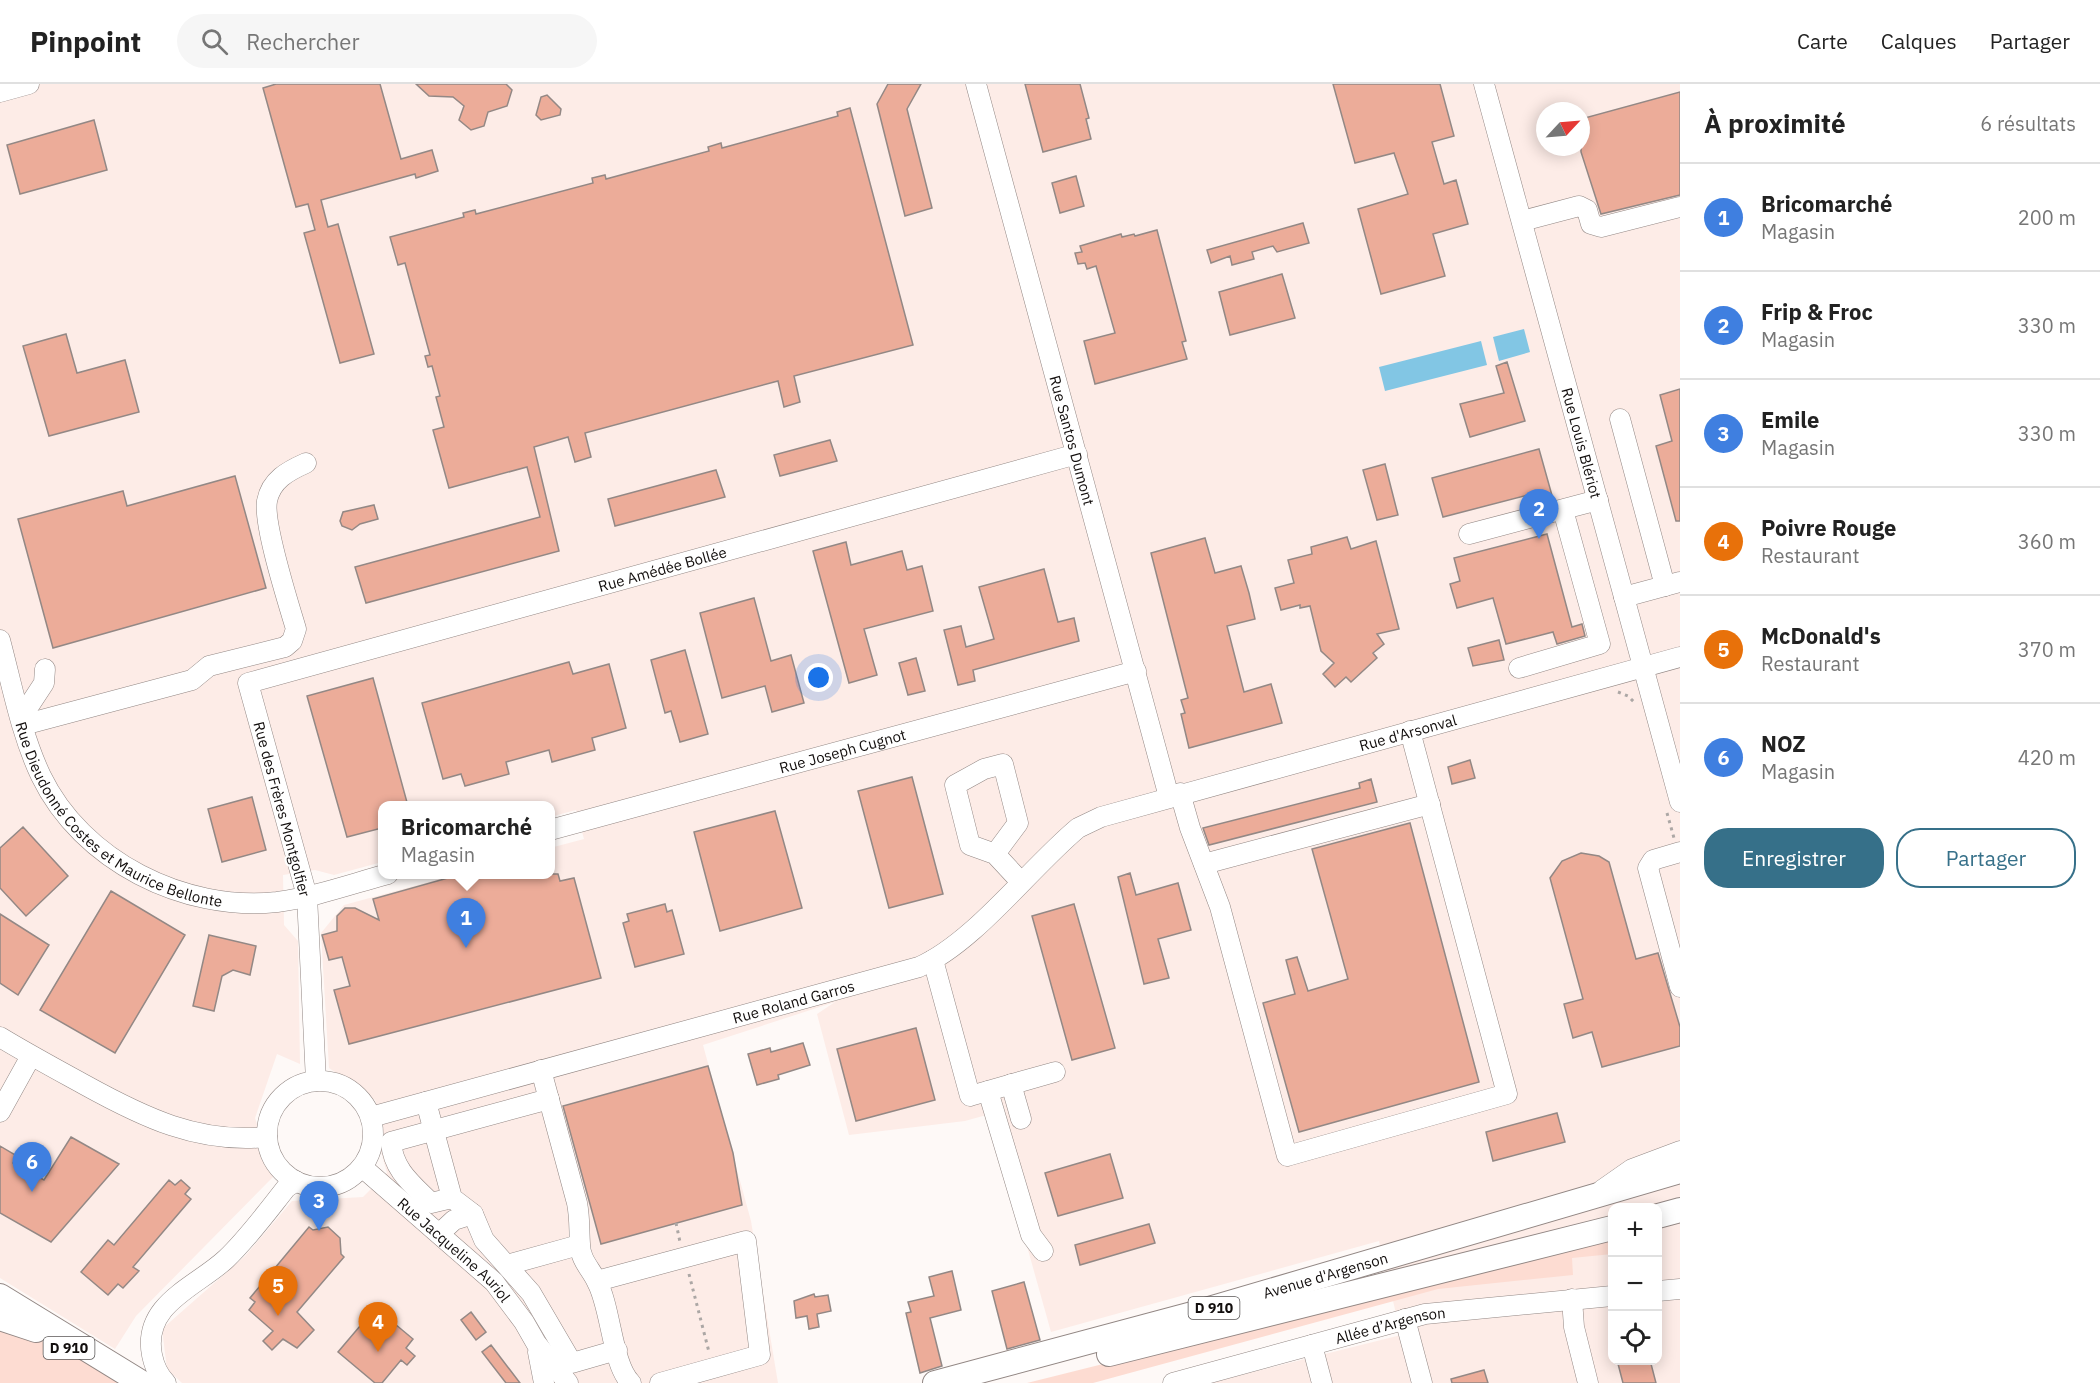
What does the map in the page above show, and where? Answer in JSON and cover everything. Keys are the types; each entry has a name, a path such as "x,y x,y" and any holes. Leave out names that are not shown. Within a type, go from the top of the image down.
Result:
{"main road":[{"name":"Avenue d'Argenson","path":"935,1383 1192,1314 1680,1171"},
{"path":"1662,1215 1680,1210"},
{"name":"Avenue d'Argenson","path":"996,1383 1608,1229"},
{"path":"0,1296 142,1383"},
{"name":"D 910","path":"0,1318 29,1327 136,1383"}],"street":[{"path":"0,92 29,84"},
{"name":"Rue Santos Dumont","path":"976,84 1136,671 1175,795 1220,907 1287,1156 1506,1094 1430,804"},
{"name":"Rue Louis Blériot","path":"1484,84 1643,667 1673,806"},
{"path":"1522,221 1579,206 1587,210 1591,224 1595,227 1680,207"},
{"path":"1620,419 1673,584 1624,597"},
{"name":"Rue Amédée Bollée","path":"248,683 1077,454"},
{"path":"22,722 192,680 209,666 285,646 292,641 296,629 269,526 267,501 273,485 286,472 306,464"},
{"path":"1470,534 1598,500"},
{"path":"1520,668 1600,644 1563,510"},
{"name":"Rue Dieudonné Costes et Maurice Bellonte","path":"0,640 22,722 41,776 63,809 89,839 125,867 166,887 205,898 244,903 307,896"},
{"name":"Rue d'Arsonval","path":"1175,795 1680,657"},
{"path":"22,722 44,683 45,669"},
{"name":"Rue Joseph Cugnot","path":"555,829 1136,671"},
{"name":"Rue des Frères Montgolfier","path":"248,683 307,896 316,1081"},
{"path":"1204,864 1430,804 1410,731"},
{"name":"Rue Roland Garros","path":"371,1117 908,970 933,960 966,935 1068,837 1089,822 1175,795"},
{"path":"1679,853 1653,860 1648,868 1680,987"},
{"path":"995,854 1021,882"},
{"path":"307,896 378,877"},
{"path":"933,960 970,1096 1055,1072"},
{"path":"0,1037 31,1056 158,1123 189,1133 224,1138 267,1137"},
{"path":"0,1112 31,1056"},
{"path":"541,1070 579,1213 579,1245 585,1265 597,1281 623,1370 631,1383"},
{"path":"316,1081 334,1082 350,1090 363,1101 371,1117 374,1134 371,1152 363,1167 339,1184 310,1186 296,1182 281,1170 272,1155 267,1137 269,1120 275,1105 286,1093 300,1084 316,1081"},
{"path":"1011,1084 1021,1119"},
{"path":"988,1091 1030,1235 1043,1251"},
{"path":"452,1198 431,1203 397,1168 392,1156 391,1142 549,1099"},
{"path":"426,1102 452,1198 472,1214 484,1240 531,1293 572,1363 617,1350"},
{"path":"1597,1194 1632,1169 1680,1151"},
{"name":"Rue Jacqueline Auriol","path":"363,1167 494,1282 525,1322 536,1343 568,1383"},
{"path":"166,1383 156,1368 151,1348 152,1328 158,1315 169,1302 226,1259 286,1188 296,1182"},
{"path":"440,1233 454,1220 472,1214"},
{"path":"597,1281 615,1279 628,1272 746,1241 760,1355 660,1383"},
{"path":"507,1265 579,1245"},
{"path":"1662,1291 1680,1289"},
{"name":"Allée d’Argenson","path":"1173,1383 1217,1377 1312,1345 1441,1311 1608,1296"},
{"path":"1572,1299 1574,1328 1588,1383"},
{"path":"1405,1319 1422,1383"},
{"name":"Rue Jacqueline Auriol","path":"536,1343 544,1383"},
{"path":"1312,1345 1322,1383"}],"path":[{"path":"1595,680 1600,694 1622,693 1637,705"},
{"path":"1673,806 1679,853"},
{"path":"676,1223 713,1368"}],"shaded area":[{"path":"0,84 1680,84 1680,1383 1209,1383 1401,1335 1379,1241 1051,1332 990,1114 965,1121 849,1135 817,1014 835,1002 703,1045 751,1221 778,1383 182,1383 167,1369 162,1329 245,1256 292,1201 363,1197 387,1173 380,1148 384,1134 375,1100 329,1068 321,933 344,905 439,879 555,879 555,847 584,839 576,810 555,816 555,801 378,801 378,863 334,875 315,870 283,875 284,925 298,941 300,1064 277,1054 255,1118 273,1177 136,1316 115,1349 0,1278"},
{"path":"1608,1238 1608,1254 1572,1258 1573,1275 1438,1289 1093,1383 1027,1383"},
{"path":"0,1325 57,1345 125,1383 0,1383"}],"water":[{"path":"1524,329 1530,352 1499,361 1493,337"},
{"path":"1481,341 1487,365 1385,391 1379,367"}],"building":[{"path":"276,84 380,84 401,159 432,150 438,171 416,178 415,174 321,200 328,227 338,224 374,354 340,363 304,233 315,230 308,204 296,207 263,88"},
{"path":"416,84 506,84 512,90 507,106 488,112 484,126 471,130 459,120 464,106 453,97 429,96"},
{"path":"888,84 921,84 907,109 932,208 905,216 877,104"},
{"path":"1025,84 1080,84 1089,118 1086,119 1091,139 1043,152"},
{"path":"1333,84 1440,84 1454,136 1432,142 1444,184 1456,180 1468,224 1433,234 1445,276 1381,294 1358,209 1408,194 1394,153 1355,163"},
{"path":"1680,92 1680,195 1601,214 1582,156 1590,156 1590,117"},
{"path":"547,95 561,109 560,115 541,120 536,115 541,97"},
{"path":"850,108 913,345 794,376 800,402 784,407 778,381 585,433 591,457 575,462 568,437 534,447 559,551 366,603 355,567 540,517 527,467 449,488 433,430 444,427 436,397 440,396 432,366 428,367 425,356 430,355 405,263 398,265 390,237 464,217 463,213 475,210 476,214 593,183 592,178 605,175 606,179 709,151 708,147 721,143 722,148 838,116 837,112"},
{"path":"94,120 107,170 20,194 7,145"},
{"path":"1076,176 1084,206 1060,213 1052,183"},
{"path":"1303,223 1309,243 1277,252 1273,246 1252,252 1254,259 1232,265 1230,256 1211,263 1207,250"},
{"path":"1157,230 1186,341 1182,342 1187,359 1095,384 1084,341 1115,333 1096,266 1087,269 1085,263 1078,264 1075,253 1082,252 1080,246 1121,234 1122,237 1134,234 1135,236"},
{"path":"1282,274 1295,318 1230,335 1219,292"},
{"path":"66,334 77,373 125,360 139,412 49,436 23,346"},
{"path":"1507,362 1525,421 1470,437 1460,404 1504,393 1496,366"},
{"path":"1680,389 1680,521 1676,521 1656,446 1672,441 1660,395"},
{"path":"830,440 837,461 780,476 774,455"},
{"path":"1539,449 1553,499 1541,503 1540,498 1534,499 1532,494 1443,517 1432,478"},
{"path":"1385,464 1398,515 1377,520 1363,470"},
{"path":"716,470 725,497 615,526 608,499"},
{"path":"235,476 266,588 53,648 18,519 123,491 127,506"},
{"path":"374,505 378,519 360,524 352,530 342,526 340,521 343,512"},
{"path":"1547,534 1572,627 1582,624 1585,636 1557,644 1553,632 1506,644 1493,598 1457,608 1450,584 1460,581 1454,558"},
{"path":"1347,537 1351,549 1376,541 1399,629 1377,634 1384,644 1373,653 1377,658 1351,682 1346,677 1335,687 1323,674 1334,663 1321,651 1310,606 1300,608 1300,605 1281,610 1275,588 1294,583 1288,560 1312,554 1311,547"},
{"path":"1205,538 1215,573 1241,566 1249,593 1255,619 1227,626 1244,692 1271,684 1282,723 1189,748 1181,714 1185,713 1181,700 1188,698 1151,553"},
{"path":"846,542 851,565 902,551 907,570 922,566 933,611 864,629 877,675 849,683 813,551"},
{"path":"1044,569 1058,622 1074,618 1079,641 973,670 975,681 958,685 944,630 961,626 966,647 994,639 979,587"},
{"path":"754,598 771,661 791,655 804,703 772,712 765,686 722,698 700,613"},
{"path":"1499,640 1504,660 1473,666 1468,648"},
{"path":"685,650 708,734 680,742 671,711 665,713 651,660"},
{"path":"916,658 925,691 908,695 899,663"},
{"path":"569,662 573,674 609,664 626,728 592,738 595,750 552,762 549,750 506,762 509,774 465,786 461,774 443,779 422,703"},
{"path":"373,678 407,801 378,801 378,829 347,837 307,696"},
{"path":"1470,760 1475,778 1452,784 1448,767"},
{"path":"912,777 943,894 889,908 858,791"},
{"path":"1371,779 1377,802 1209,845 1203,828 1360,788 1359,783"},
{"path":"252,797 266,850 222,862 208,809"},
{"path":"775,811 802,908 720,931 694,832"},
{"path":"1410,823 1479,1082 1299,1132 1263,1003 1295,994 1286,960 1297,957 1308,991 1348,979 1312,849"},
{"path":"23,827 68,876 26,916 0,888 0,848"},
{"path":"1581,853 1599,856 1609,862 1636,959 1658,953 1680,1027 1680,1046 1602,1067 1592,1032 1573,1038 1564,1004 1583,999 1550,878 1562,861"},
{"path":"1130,873 1136,895 1178,883 1191,930 1158,939 1169,978 1144,984 1118,877"},
{"path":"555,874 558,874 560,881 574,878 601,978 349,1044 334,990 350,986 342,957 329,960 322,935 337,931 337,916 345,908 355,908 379,920 373,899 444,879 555,879"},
{"path":"111,891 185,935 115,1053 40,1010"},
{"path":"665,904 667,912 672,910 684,954 635,967 623,923 629,921 627,914"},
{"path":"1074,904 1115,1048 1072,1060 1032,916"},
{"path":"0,914 49,945 18,995 0,983"},
{"path":"209,935 256,946 250,975 233,970 222,976 214,1011 193,1006"},
{"path":"916,1028 935,1100 856,1121 837,1049"},
{"path":"803,1043 810,1065 778,1075 779,1079 757,1085 748,1054 770,1048 771,1052"},
{"path":"708,1066 733,1153 742,1205 601,1244 563,1106"},
{"path":"1557,1113 1565,1142 1493,1161 1486,1132"},
{"path":"71,1137 119,1164 51,1242 0,1213 0,1146 17,1156 13,1163 44,1180"},
{"path":"1110,1154 1123,1198 1058,1216 1045,1173"},
{"path":"169,1180 175,1185 181,1180 190,1188 185,1194 191,1199 133,1267 139,1271 123,1288 118,1284 108,1295 81,1272 108,1240 114,1245"},
{"path":"1149,1224 1155,1243 1080,1265 1075,1245"},
{"path":"309,1227 313,1230 328,1227 340,1238 341,1254 344,1257 297,1312 314,1330 297,1348 283,1339 272,1350 263,1341 273,1331 249,1310 255,1302 250,1298"},
{"path":"952,1271 961,1310 930,1318 942,1366 920,1373 906,1313 911,1312 908,1302 934,1296 929,1277"},
{"path":"1024,1282 1040,1340 1007,1349 992,1291"},
{"path":"814,1294 815,1297 828,1295 831,1311 817,1314 819,1327 809,1329 807,1316 796,1318 794,1301"},
{"path":"471,1312 486,1332 476,1340 461,1320"},
{"path":"389,1319 413,1339 406,1348 415,1356 407,1365 401,1360 382,1383 375,1383 338,1352 360,1326 370,1334 378,1325 382,1328"},
{"path":"491,1345 520,1383 506,1383 482,1352"},
{"path":"1618,1365 1651,1365 1656,1383 1623,1383"},
{"path":"1484,1370 1488,1383 1452,1383 1451,1379"}],"place":[{"name":"Frip & Froc","path":"1539,539"},
{"name":"Bricomarché","path":"466,948"},
{"name":"NOZ","path":"32,1192"},
{"name":"Emile","path":"319,1231"},
{"name":"McDonald's","path":"278,1316"},
{"name":"Poivre Rouge","path":"378,1352"}]}
